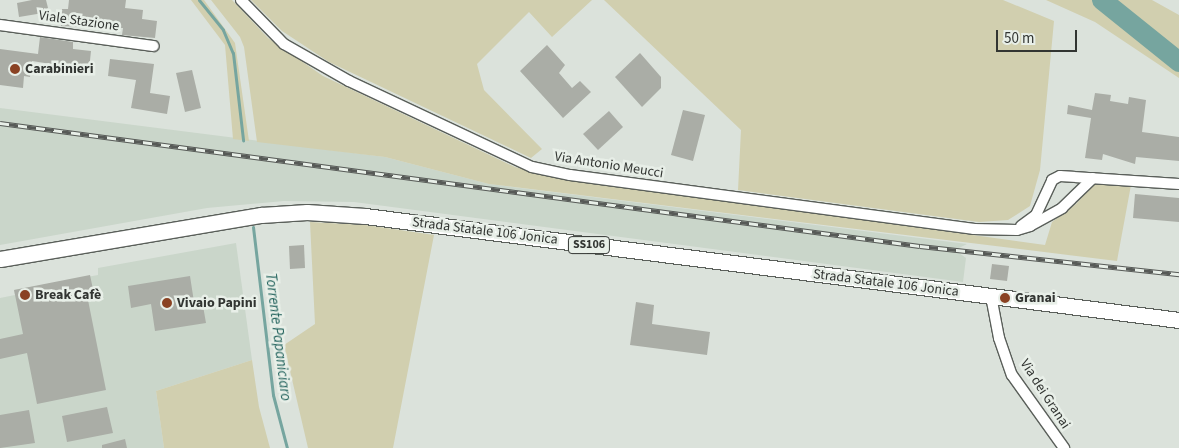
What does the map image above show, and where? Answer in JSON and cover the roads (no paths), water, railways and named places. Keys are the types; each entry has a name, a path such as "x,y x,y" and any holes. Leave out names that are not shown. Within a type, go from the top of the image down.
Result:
{"main road":[{"name":"Strada Statale 106 Jonica","path":"0,259 261,215 307,212 365,216 1179,320"}],"street":[{"name":"Via Antonio Meucci","path":"241,0 284,44 349,81 532,166 570,174 974,229 1017,230"},
{"name":"Viale Stazione","path":"0,25 154,46"},
{"path":"1017,230 1036,214 1052,180 1070,175 1179,184"},
{"path":"1017,230 1054,213 1092,178"},
{"name":"Via dei Granai","path":"991,296 999,338 1012,375 1064,448"}],"waterway":[{"name":"Torrente Papaniciaro","path":"199,0 223,30 233,53 243,140"},
{"path":"1102,0 1179,62"},
{"name":"Torrente Papaniciaro","path":"253,227 273,395 287,448"}],"railway":[{"path":"0,123 920,246 1179,274"}],"place":[{"name":"Carabinieri","path":"15,69"},
{"name":"Break Cafè","path":"25,295"},
{"name":"Granai","path":"1005,298"},
{"name":"Vivaio Papini","path":"167,303"}]}
